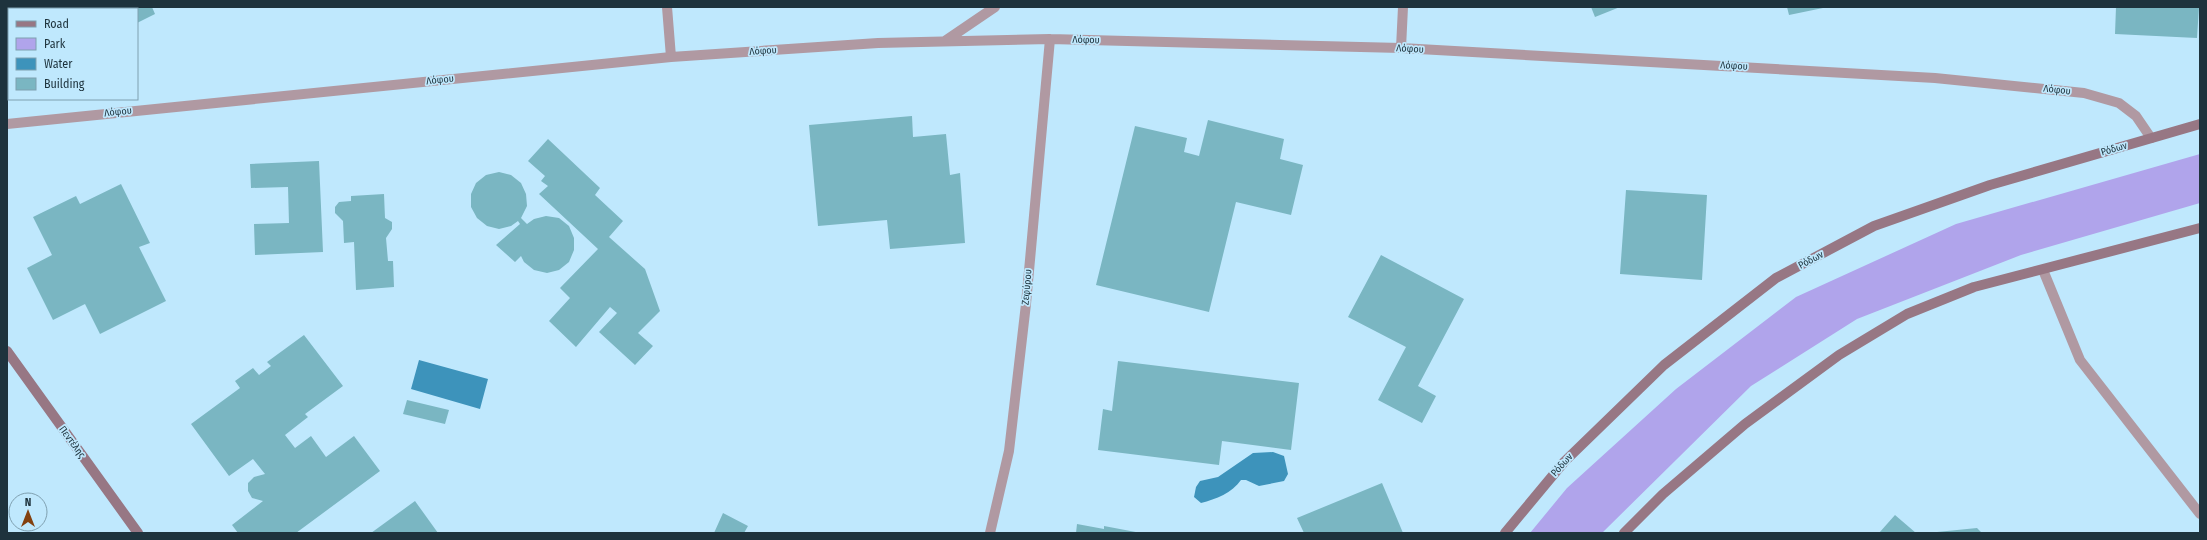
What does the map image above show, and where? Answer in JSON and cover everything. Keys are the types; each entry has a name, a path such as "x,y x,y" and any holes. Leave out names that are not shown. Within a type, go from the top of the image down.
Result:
{"street":[{"path":"667,7 671,56"},
{"path":"945,42 995,7"},
{"path":"1401,48 1403,7"},
{"name":"Λόφου","path":"7,124 671,56 878,43 1050,39 1401,48 1935,78 2084,93 2119,104 2136,116 2151,138"},
{"name":"Ζεφύρου","path":"990,533 1009,452 1026,304 1050,39"},
{"name":"Ρόδων","path":"1505,533 1564,462 1664,365 1776,278 1874,226 1990,185 2200,124"},
{"path":"1624,533 1663,494 1739,429 1839,354 1907,314 1974,287 2200,228"},
{"path":"2043,270 2080,360 2200,514"},
{"name":"Πεντέλης","path":"7,351 138,533"}],"green space":[{"path":"2200,154 2200,203 2021,255 1857,319 1751,386 1602,533 1530,533 1567,488 1676,389 1796,297 1956,224"}],"water":[{"path":"419,360 488,379 480,409 411,389"},
{"path":"1273,452 1284,456 1288,474 1284,481 1259,486 1246,480 1241,480 1233,489 1212,500 1201,503 1194,497 1196,487 1200,481 1218,477 1253,453"}],"building":[{"path":"52,7 96,8 52,8"},
{"path":"152,7 155,14 138,22 138,8 110,8"},
{"path":"1591,7 1620,7 1595,17"},
{"path":"1787,7 1823,7 1823,8 1789,15"},
{"path":"2116,7 2199,7 2197,38 2115,34"},
{"path":"912,116 913,137 946,134 950,175 960,173 965,243 890,249 887,220 818,226 809,125"},
{"path":"1208,120 1284,139 1280,159 1303,165 1291,215 1236,202 1209,312 1096,285 1135,126 1187,138 1184,152 1199,156"},
{"path":"548,139 600,188 595,195 623,221 609,237 645,269 660,311 638,333 653,346 635,365 599,332 617,313 610,307 576,347 549,321 570,298 560,288 598,249 539,194 548,186 541,181 545,176 528,161"},
{"path":"319,161 323,252 255,255 254,224 289,223 288,187 251,188 250,164"},
{"path":"499,172 511,175 521,183 526,194 527,206 521,218 527,224 534,219 546,216 559,218 569,226 574,238 574,250 569,262 559,270 547,273 534,270 524,262 521,256 515,262 496,245 520,224 518,221 511,226 499,229 487,226 477,218 471,207 471,194 476,183 486,175"},
{"path":"121,184 150,243 139,247 166,301 100,334 85,304 53,320 27,268 52,255 33,217 76,196 80,204"},
{"path":"1626,190 1707,195 1702,280 1620,274"},
{"path":"384,194 385,218 392,222 392,229 386,238 388,261 393,261 394,287 356,290 354,242 344,243 343,221 335,213 335,207 339,202 351,201 351,196"},
{"path":"1381,255 1464,299 1418,386 1436,396 1422,423 1378,400 1406,347 1348,317"},
{"path":"304,335 343,386 305,414 308,417 285,435 295,448 311,436 326,457 354,436 380,471 296,533 238,533 232,525 263,501 252,498 248,491 248,483 254,477 265,474 253,459 229,476 191,424 240,388 235,381 253,368 259,375 271,366 267,362"},
{"path":"1118,361 1299,383 1291,450 1222,441 1219,465 1098,450 1103,409 1112,411"},
{"path":"407,400 449,410 445,424 403,414"},
{"path":"1382,483 1403,533 1304,533 1297,518"},
{"path":"415,501 438,533 371,533"},
{"path":"723,513 748,526 744,533 714,533"},
{"path":"1895,515 1916,533 1879,533"},
{"path":"1077,524 1104,529 1104,526 1141,533 1076,533"},
{"path":"1977,528 1982,533 1937,533 1937,532"}]}
